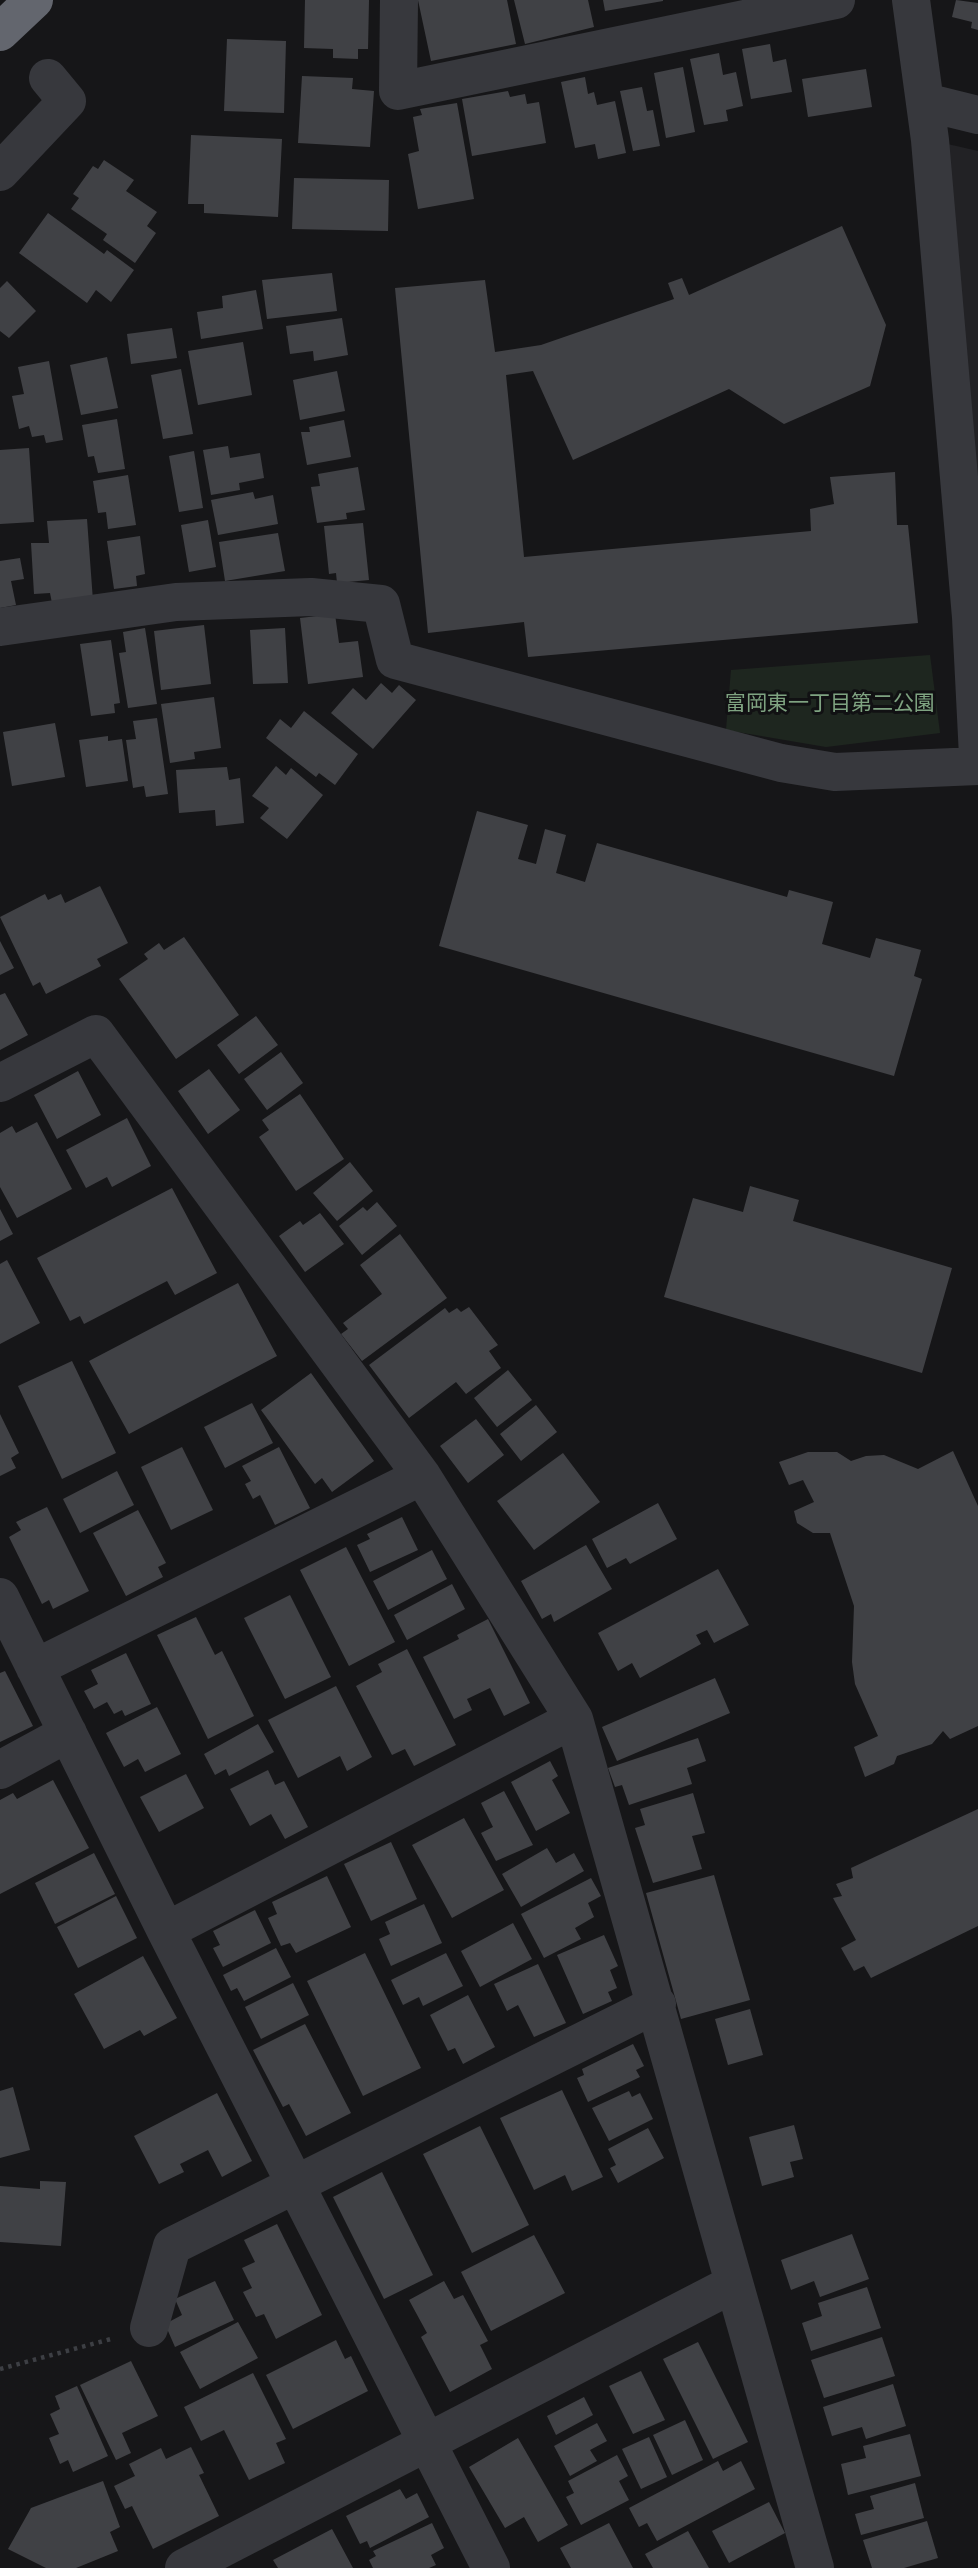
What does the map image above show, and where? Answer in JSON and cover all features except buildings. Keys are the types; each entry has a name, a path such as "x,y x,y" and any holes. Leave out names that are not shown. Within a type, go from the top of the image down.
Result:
{"highway":[{"path":"0,32 34,0"}],"street":[{"path":"399,0 398,91 836,0"},
{"path":"911,0 925,102 971,617 978,756"},
{"path":"0,172 67,101 48,78"},
{"path":"925,102 978,115"},
{"path":"0,626 176,602 311,597 381,604 396,660 781,763 835,772 978,766"},
{"path":"0,1083 96,1034 422,1476 574,1719 815,2568"},
{"path":"35,1668 422,1476"},
{"path":"0,1597 166,1931 491,2568"},
{"path":"166,1931 574,1719"},
{"path":"0,1770 68,1733"},
{"path":"149,2328 172,2246 657,2004"},
{"path":"184,2568 229,2558 427,2445 733,2284"}],"path":[{"path":"0,2369 149,2328"}],"shaded area":[{"path":"930,140 978,151 978,671"}],"green space":[{"name":"富岡東一丁目第二公園","path":"930,655 940,733 826,747 726,730 731,670"}]}
